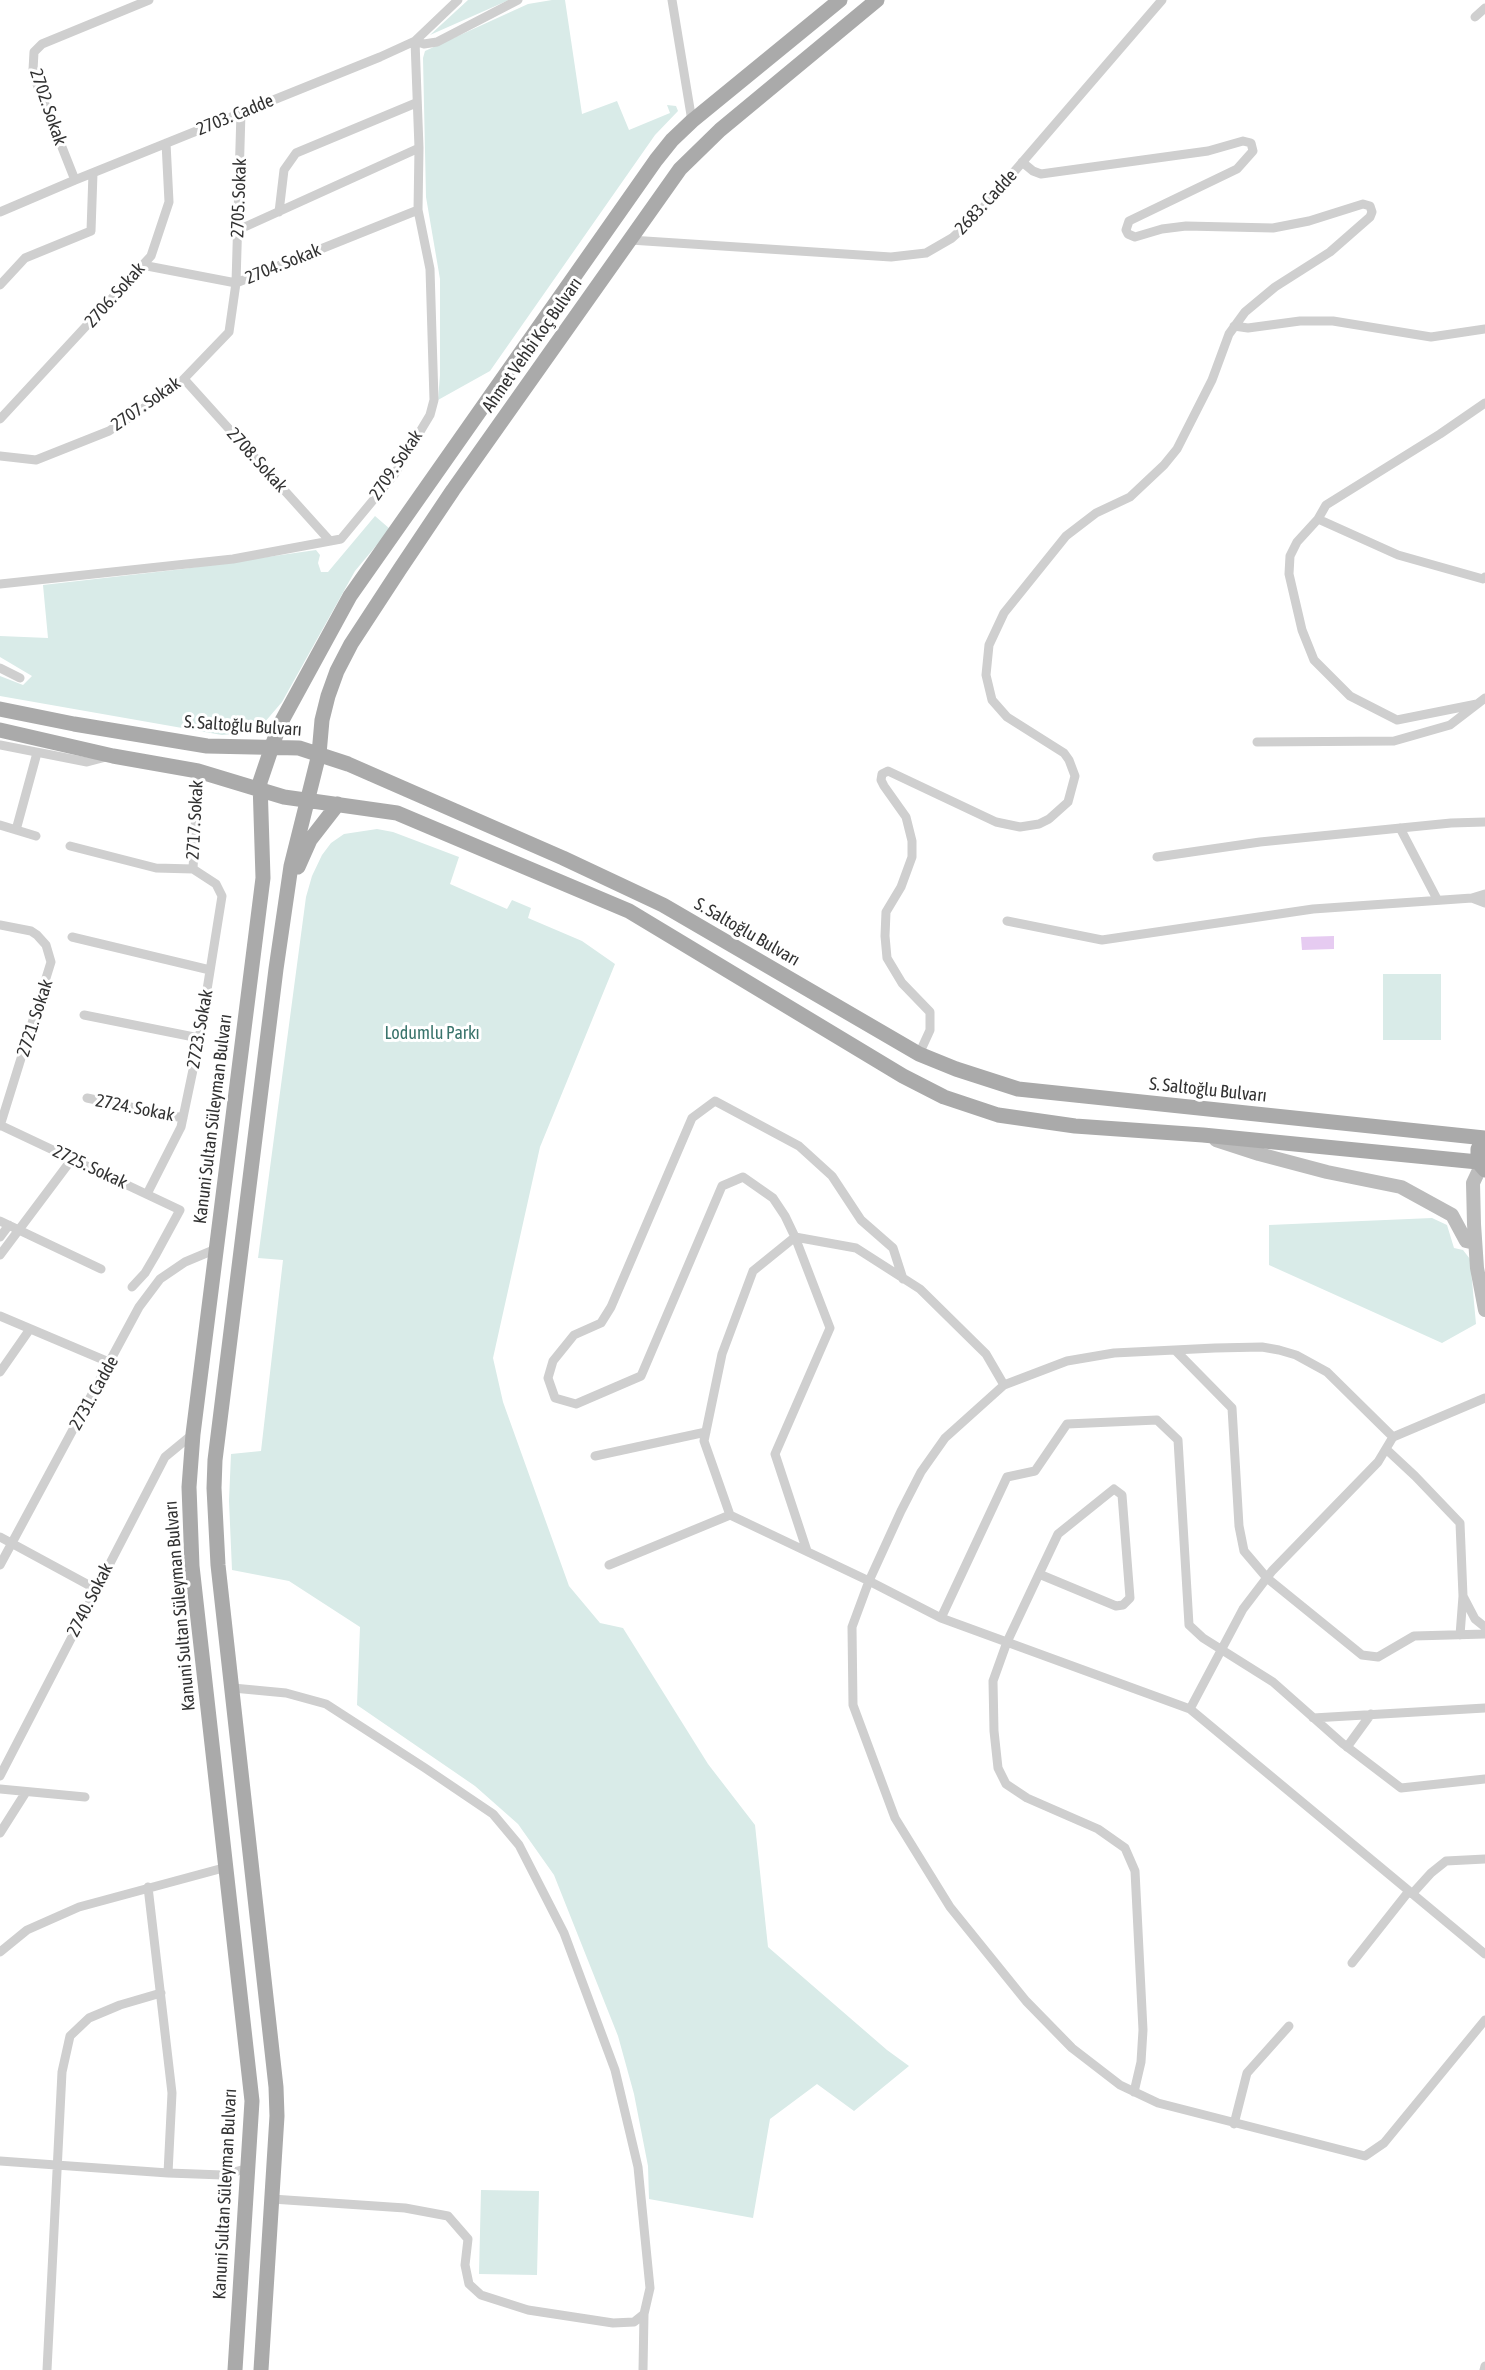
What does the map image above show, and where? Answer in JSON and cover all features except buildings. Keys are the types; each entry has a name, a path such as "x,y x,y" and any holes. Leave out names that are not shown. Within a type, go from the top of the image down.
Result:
{"main road":[{"name":"Ahmet Vehbi Koç Bulvarı","path":"264,768 279,726 334,623 375,559 663,150 692,121 840,0"},
{"name":"Ahmet Vehbi Koç Bulvarı","path":"307,801 320,754 322,720 328,696 351,644 453,490 630,240 691,156 877,0"},
{"name":"S. Saltoğlu Bulvarı","path":"0,709 207,746 299,748 352,765 663,905 919,1054 956,1069 1018,1089 1485,1138 1478,1149 1482,1166"},
{"path":"0,730 113,756 198,771 230,779 259,791 307,801 397,813 629,911 903,1076 944,1097 998,1115 1075,1126 1203,1135 1482,1166"},
{"name":"Kanuni Sultan Süleyman Bulvarı","path":"235,2370 252,2101 190,1540 189,1487 193,1434 262,878 259,791 264,768"},
{"path":"261,2370 277,2116 276,2087 214,1522 215,1460 276,969 293,855 307,801"},
{"path":"288,888 307,845 323,820 338,804"}],"street":[{"name":"2702. Sokak","path":"75,180 33,70 34,52 42,44 149,0"},
{"name":"2703. Cadde","path":"0,212 415,41 458,0"},
{"path":"415,41 424,44 436,42 518,0"},
{"path":"672,0 692,121"},
{"name":"2683. Cadde","path":"630,240 891,257 915,256 939,246 964,228 1162,0"},
{"path":"1475,16 1485,8"},
{"name":"2709. Sokak","path":"0,584 234,559 340,539 394,475 430,415 434,400 430,269 418,210 419,148 415,41"},
{"path":"279,212 284,170 296,153 416,103"},
{"name":"2705. Sokak","path":"236,283 242,112"},
{"path":"919,1054 930,1030 930,1012 902,983 887,958 885,936 886,912 901,887 912,857 912,841 906,816 884,786 881,776 888,771 996,822 1020,826 1039,824 1049,819 1068,802 1075,776 1070,760 1064,753 1007,717 992,700 986,675 989,645 1004,613 1066,536 1096,513 1130,497 1178,449 1212,380 1225,343 1234,326 1250,306 1330,252 1371,214 1370,206 1363,204 1308,221 1273,228 1186,226 1162,229 1135,237 1128,234 1126,230 1129,221 1236,169 1253,152 1251,143 1243,141 1208,151 1041,174 1022,162"},
{"name":"2706. Sokak","path":"0,419 150,256 169,202 166,143"},
{"path":"238,230 419,148"},
{"path":"0,285 25,258 91,231 93,172"},
{"name":"2704. Sokak","path":"142,266 236,283 418,210"},
{"path":"0,271 17,267"},
{"name":"2707. Sokak","path":"0,456 36,460 109,431 177,386 229,332 236,283"},
{"path":"1234,326 1248,328 1300,321 1333,321 1363,325 1389,332 1431,337 1485,329"},
{"name":"2708. Sokak","path":"184,379 330,541"},
{"path":"1477,704 1397,720 1350,696 1314,660 1302,630 1289,574 1290,556 1297,542 1318,519 1326,505 1485,403"},
{"path":"1318,519 1398,555 1484,579 1485,577"},
{"path":"0,668 20,678"},
{"path":"1257,742 1394,741 1450,725 1485,698"},
{"path":"0,745 87,762 113,756"},
{"path":"16,830 37,753"},
{"name":"2717. Sokak","path":"193,869 198,771"},
{"path":"1157,857 1260,842 1485,822"},
{"path":"0,825 36,836"},
{"path":"1400,828 1437,900"},
{"path":"70,846 156,868 193,869"},
{"name":"2723. Sokak","path":"147,1194 181,1127 199,1038 222,896 216,884 193,869"},
{"path":"1007,921 1102,940 1312,909 1472,898 1485,894"},
{"path":"1472,898 1485,903"},
{"name":"2721. Sokak","path":"0,925 31,931 46,945 51,967 0,1125"},
{"path":"72,937 210,970"},
{"path":"84,1015 199,1038"},
{"name":"2724. Sokak","path":"87,1098 183,1118"},
{"path":"807,1551 775,1454 830,1328 795,1237 773,1198 743,1177 722,1186 641,1376 576,1404 555,1398 548,1378 553,1361 574,1335 601,1323 611,1307 692,1118 714,1101 799,1146 824,1168 832,1176 861,1220 893,1248 903,1279"},
{"name":"2725. Sokak","path":"0,1125 180,1210 145,1273 132,1287"},
{"path":"1203,1135 1259,1154 1327,1172 1401,1187 1452,1215 1466,1241 1475,1243"},
{"path":"0,1255 72,1159"},
{"path":"1482,1166 1473,1183 1477,1268 1485,1310"},
{"path":"0,1237 4,1223 101,1269"},
{"path":"1004,1385 986,1354 920,1289 856,1248 795,1237 753,1271 722,1354 704,1441 730,1515 941,1618 1190,1709 1485,1954"},
{"name":"2731. Cadde","path":"0,1565 139,1308 160,1279 185,1262 216,1249"},
{"path":"0,1316 111,1363"},
{"path":"0,1372 30,1329"},
{"path":"1393,1437 1327,1372 1296,1355 1262,1347 1114,1353 1067,1361 1004,1385 945,1438 921,1472 901,1511 869,1581 852,1627 853,1705 896,1818 950,1907 1026,2001 1072,2048 1120,2085 1134,2092 1158,2103 1365,2156 1384,2143 1485,2020"},
{"path":"1176,1351 1232,1408 1239,1526 1244,1551 1267,1578 1362,1655 1378,1656 1414,1636 1485,1634"},
{"path":"1190,1709 1243,1609 1309,1531 1378,1462 1393,1437 1485,1398"},
{"path":"941,1618 1007,1477 1035,1471 1067,1424 1157,1420 1178,1440 1189,1625 1203,1638 1273,1682 1347,1747 1401,1788 1485,1779"},
{"path":"595,1456 706,1432"},
{"name":"2740. Sokak","path":"0,1776 165,1457 193,1434"},
{"path":"1386,1449 1460,1523 1463,1596 1460,1635"},
{"path":"1039,1574 1116,1606 1123,1605 1130,1598 1122,1495 1114,1489 1058,1534 1039,1574 1007,1642 993,1681 994,1731 998,1768 1006,1784 1027,1798 1098,1829 1125,1848 1135,1871 1143,2030 1141,2062 1134,2092"},
{"path":"609,1565 730,1515"},
{"path":"0,1537 96,1589"},
{"path":"1463,1596 1475,1619 1485,1628"},
{"path":"233,1688 286,1693 326,1704 493,1814 519,1845 564,1933 615,2070 638,2167 650,2288 644,2314 643,2370"},
{"path":"1313,1718 1485,1708"},
{"path":"1347,1747 1371,1714"},
{"path":"0,1789 85,1797"},
{"path":"0,1833 26,1792"},
{"path":"1352,1963 1410,1892 1446,1861 1485,1859"},
{"path":"0,1952 27,1930 79,1907 227,1867"},
{"path":"148,1887 172,2093 168,2173"},
{"path":"47,2370 62,2072 70,2036 89,2018 120,2005 161,1993"},
{"path":"1234,2124 1247,2073 1289,2026"},
{"path":"0,2161 223,2175 249,2168"},
{"path":"272,2199 405,2208 448,2216 460,2227 468,2239 465,2265 469,2284 481,2295 528,2310 613,2323 634,2322 644,2314"}],"green space":[{"path":"468,0 509,0 430,35"},
{"path":"565,0 582,114 617,101 629,130 670,113 667,105 676,106 678,111 655,135 490,371 438,400 440,279 426,197 423,58 425,51 528,4"},
{"path":"375,516 390,529 355,571 282,702 264,723 245,733 222,735 0,696 0,676 23,685 32,676 0,657 0,636 48,638 43,585 183,569 316,550 320,555 318,563 321,572 328,572"},
{"name":"Lodumlu Parkı","path":"377,829 393,832 459,857 450,884 507,909 512,900 531,908 528,918 582,941 615,964 540,1147 493,1358 503,1402 569,1586 600,1623 623,1628 708,1764 755,1825 768,1947 887,2050 909,2066 854,2111 817,2084 770,2119 753,2218 649,2199 648,2166 634,2094 618,2036 554,1875 518,1824 475,1786 357,1705 360,1627 289,1581 232,1570 229,1501 231,1454 261,1451 283,1260 258,1258 306,897 312,876 322,855 331,843 344,834"},
{"path":"1383,974 1441,974 1441,1040 1383,1040"},
{"path":"1432,1218 1447,1225 1454,1248 1463,1250 1470,1259 1476,1324 1442,1343 1269,1265 1269,1225"},
{"path":"481,2190 539,2191 537,2275 479,2274"}],"shaded area":[{"path":"1334,936 1334,949 1302,950 1301,937"}]}
